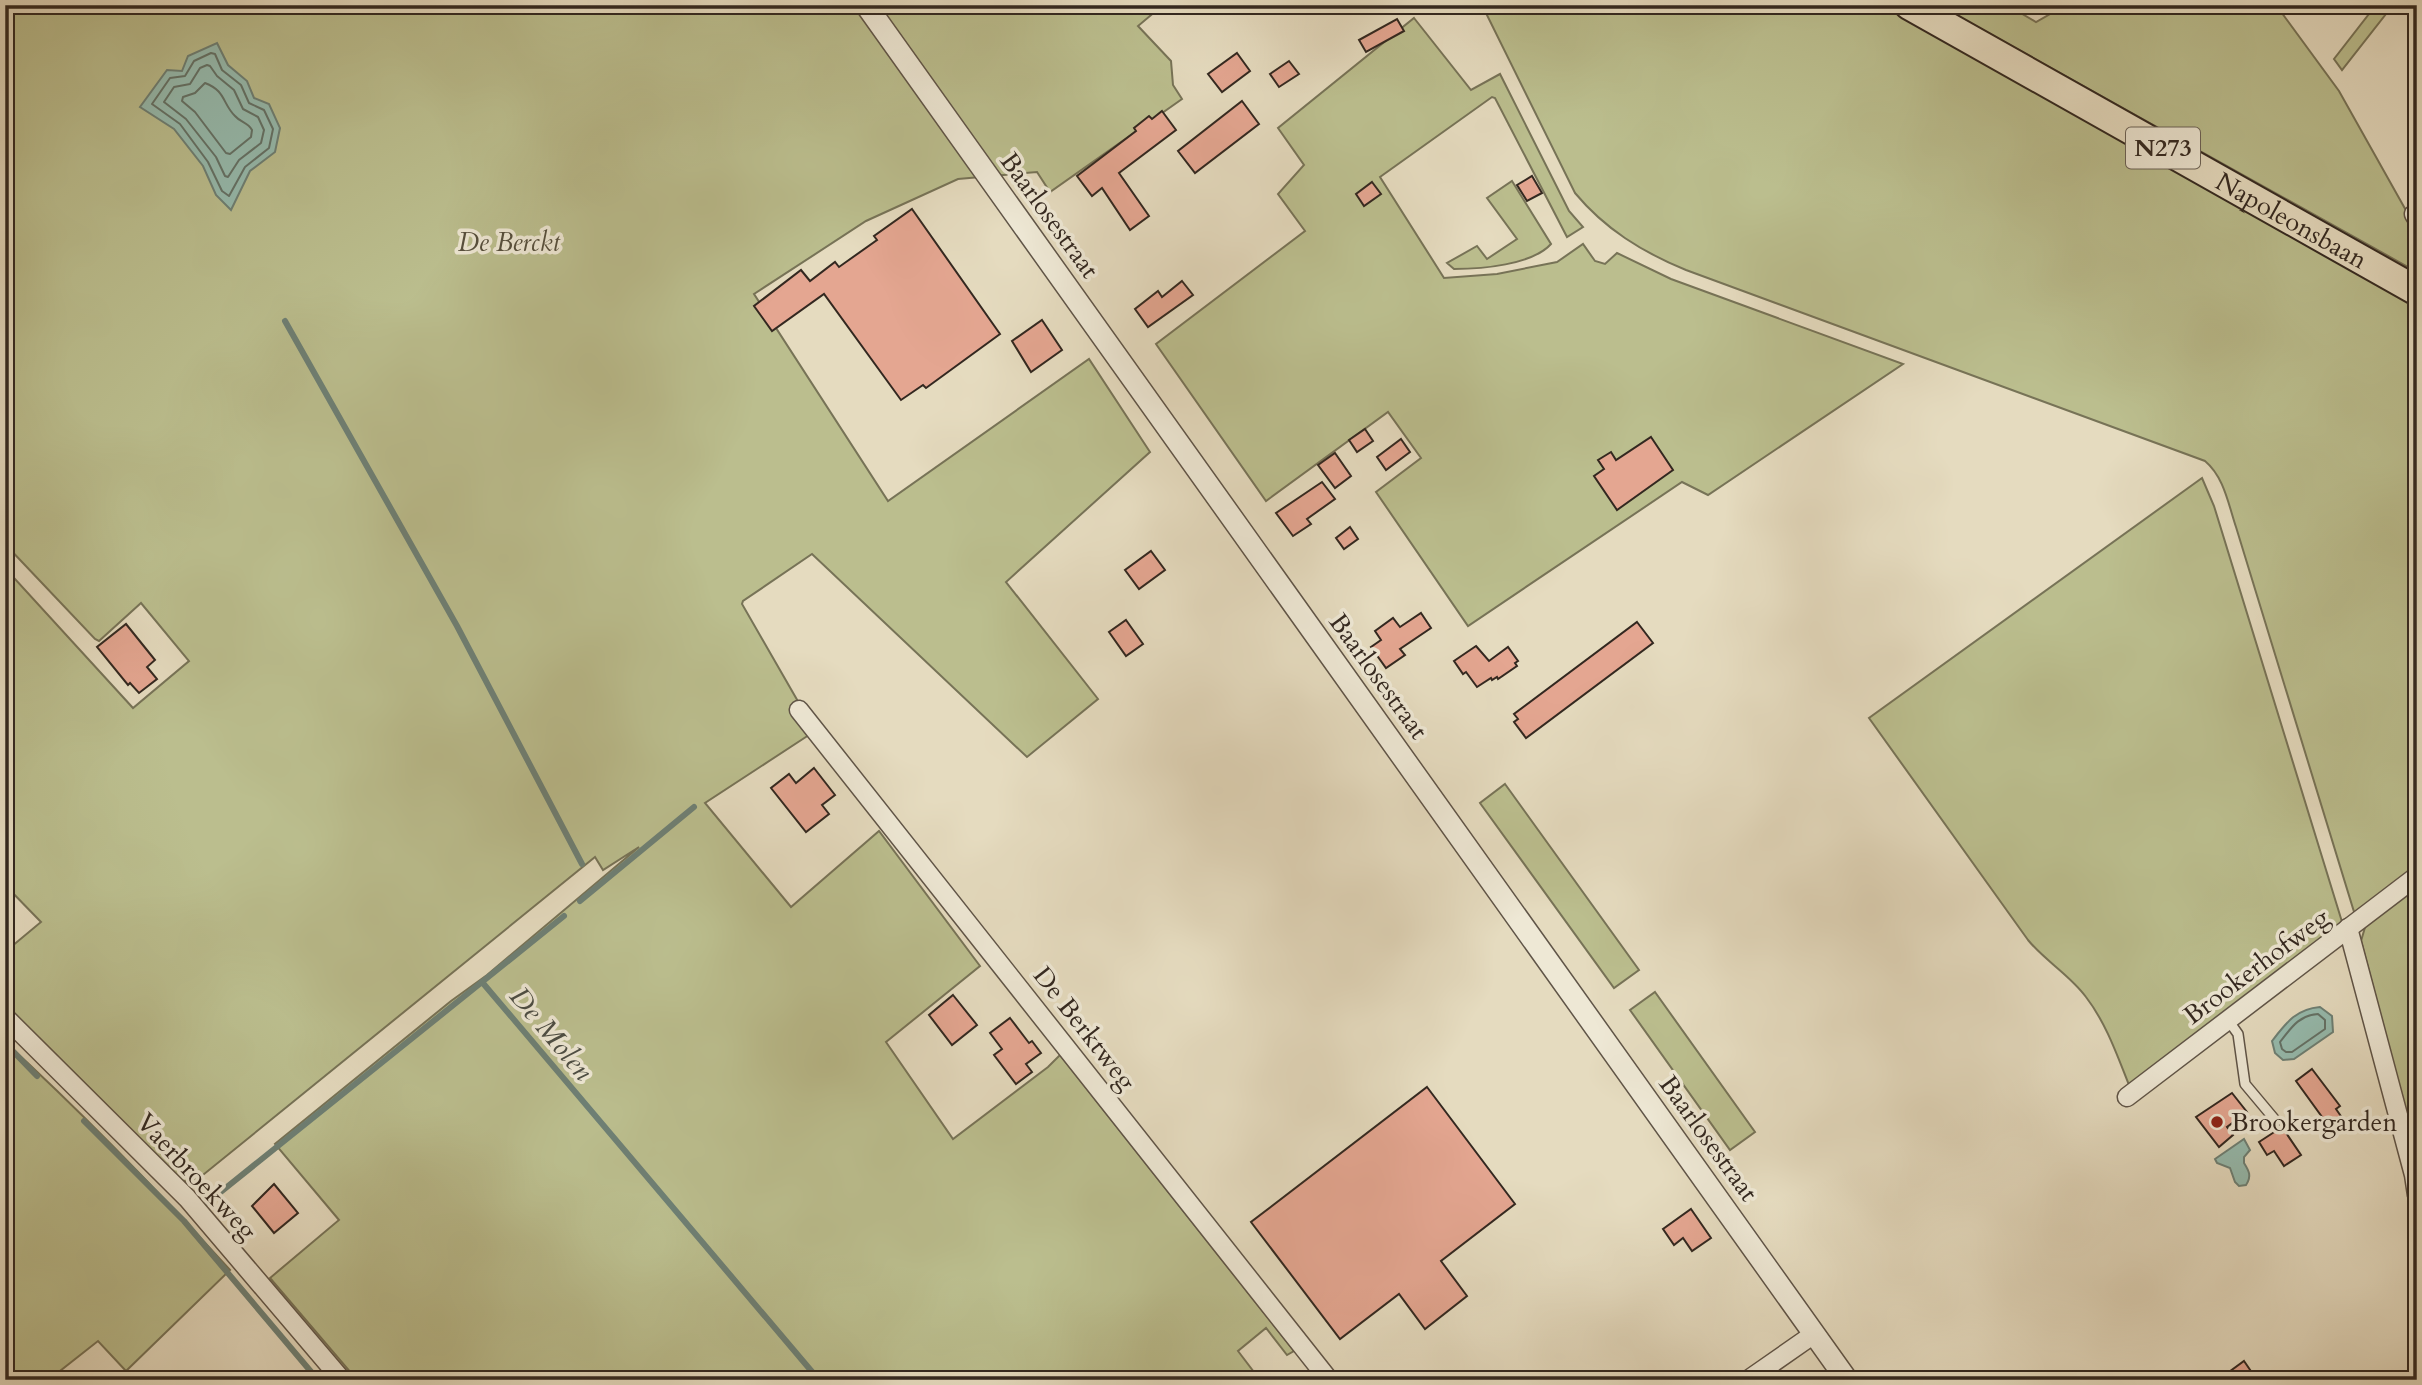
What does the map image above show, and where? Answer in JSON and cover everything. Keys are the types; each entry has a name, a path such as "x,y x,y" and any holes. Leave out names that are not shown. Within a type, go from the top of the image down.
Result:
{"main road":[{"name":"Napoleonsbaan","path":"1909,5 2417,291"}],"street":[{"name":"Baarlosestraat","path":"866,5 1847,1380"},
{"name":"De Berktweg","path":"799,710 1329,1380"},
{"name":"Brookerhofweg","path":"2127,1097 2417,877"},
{"path":"2348,928 2417,1195"},
{"name":"Vaerbroekweg","path":"5,1017 187,1198 342,1380"},
{"path":"1748,1380 1815,1334"}],"lane":[{"path":"2228,1020 2238,1034 2245,1084 2276,1121"}],"green space":[{"name":"De Berckt","path":"5,5 1163,5 1138,26 1171,61 1173,85 1182,99 1050,192 1037,172 958,179 866,221 754,294 888,501 1089,359 1150,452 1006,582 1098,699 1027,757 812,554 742,604 815,731 705,803 791,907 879,831 980,966 886,1042 953,1139 1060,1055 1294,1351 1287,1355 1266,1328 1238,1351 1260,1380 357,1380 270,1278 339,1220 275,1144 451,1001 487,975 639,847 603,870 595,857 198,1179 189,1183 172,1176 5,1009 5,952 41,922 5,885 5,568 133,708 189,661 141,603 99,641 95,639 5,544"},
{"path":"1482,5 1893,5 2272,222 2417,301 2417,867 2355,915 2228,500 2217,475 2205,461 1686,270 1639,247 1599,218 1575,193"},
{"path":"1938,5 2007,5 2036,22 2066,5 2276,5 2339,91 2417,230 2417,272"},
{"path":"2376,5 2393,5 2342,70 2334,59"},
{"path":"1414,18 1471,90 1500,74 1569,211 1583,227 1567,237 1495,98 1492,97 1380,177 1444,278 1497,274 1557,262 1583,244 1595,261 1605,264 1617,253 1671,279 1903,364 1708,495 1682,482 1468,626 1376,492 1421,458 1388,412 1266,501 1156,344 1305,231 1278,194 1304,165 1278,128"},
{"path":"1512,181 1551,244 1532,257 1519,261 1492,267 1454,269 1447,263 1477,246 1487,259 1517,239 1487,198"},
{"path":"2202,478 2214,506 2343,925 2129,1085 2093,1007 2080,989 2028,940 1869,718"},
{"path":"1505,784 1639,970 1614,988 1480,803"},
{"path":"2417,886 2417,1154 2361,941 2366,924"},
{"path":"1655,992 1755,1132 1730,1150 1630,1010"},
{"path":"5,1042 120,1153 230,1270 126,1371 98,1341 60,1371 54,1380 5,1380"}],"water":[{"path":"217,43 228,65 247,81 254,98 269,104 280,128 275,152 250,171 231,210 216,195 203,166 174,129 140,107 167,70 182,71 188,56"},
{"path":"2320,1007 2332,1016 2333,1032 2294,1059 2283,1060 2275,1053 2272,1041 2298,1014"},
{"path":"2244,1139 2250,1150 2244,1157 2249,1176 2246,1185 2239,1186 2230,1168 2217,1163 2215,1159"}],"building":[{"path":"1397,19 1404,31 1366,52 1359,40"},
{"path":"1237,53 1250,71 1222,92 1208,74"},
{"path":"1289,61 1299,74 1279,87 1270,74"},
{"path":"1242,101 1259,124 1195,173 1178,151"},
{"path":"1162,111 1176,130 1119,173 1149,216 1130,230 1102,188 1092,196 1077,176 1136,131 1134,128 1149,116 1152,119"},
{"path":"1532,176 1542,193 1527,201 1517,185"},
{"path":"1372,182 1381,194 1364,206 1356,194"},
{"path":"912,209 1000,334 926,388 923,385 901,400 824,294 772,331 754,306 801,270 810,281 835,262 839,267 877,240 874,236"},
{"path":"1182,281 1193,295 1148,327 1135,309 1158,291 1162,297"},
{"path":"1042,320 1062,350 1031,372 1012,341"},
{"path":"1365,429 1373,441 1357,452 1349,440"},
{"path":"1651,437 1673,470 1617,510 1594,476 1604,469 1598,460 1611,452 1616,460"},
{"path":"1401,439 1410,452 1386,470 1377,457"},
{"path":"1335,453 1351,476 1335,488 1318,465"},
{"path":"1322,482 1335,499 1307,519 1311,524 1293,536 1276,513"},
{"path":"1350,527 1358,539 1344,549 1336,538"},
{"path":"1151,551 1165,570 1139,589 1125,570"},
{"path":"1421,613 1431,628 1400,649 1405,655 1386,668 1371,647 1381,640 1375,631 1393,618 1400,627"},
{"path":"1126,620 1143,644 1126,656 1109,632"},
{"path":"1637,622 1653,643 1526,738 1514,722 1518,719 1514,714"},
{"path":"126,624 155,660 147,667 157,679 139,693 130,683 128,685 97,647"},
{"path":"1476,646 1489,661 1508,647 1518,661 1515,663 1517,666 1498,679 1491,678 1477,687 1454,661"},
{"path":"814,768 835,795 822,805 829,814 806,832 771,788 789,774 796,783"},
{"path":"953,995 977,1025 952,1045 929,1015"},
{"path":"1010,1018 1029,1043 1032,1041 1041,1053 1026,1064 1032,1072 1016,1084 994,1055 1002,1049 990,1033"},
{"path":"2312,1069 2340,1106 2336,1109 2345,1122 2333,1132 2296,1081"},
{"path":"1427,1087 1515,1204 1441,1261 1467,1296 1425,1329 1399,1294 1340,1339 1251,1222"},
{"name":"Brookergarden","path":"2232,1093 2247,1112 2227,1127 2233,1135 2219,1147 2196,1117"},
{"path":"2282,1127 2301,1155 2284,1166 2274,1151 2267,1155 2259,1142"},
{"path":"274,1184 298,1213 274,1233 252,1206"},
{"path":"1691,1209 1711,1238 1692,1251 1683,1238 1674,1245 1663,1229"},
{"path":"2244,1361 2257,1380 2218,1380"}],"waterway":[{"path":"285,321 457,626 582,864"},
{"path":"580,901 694,807"},
{"path":"482,982 564,916"},
{"name":"De Molen","path":"207,1203 482,982 819,1380"},
{"name":"De Molen","path":"5,1043 37,1076"},
{"path":"84,1121 184,1221 318,1380"}],"place":[{"name":"Brookergarden","path":"2217,1122"}]}
